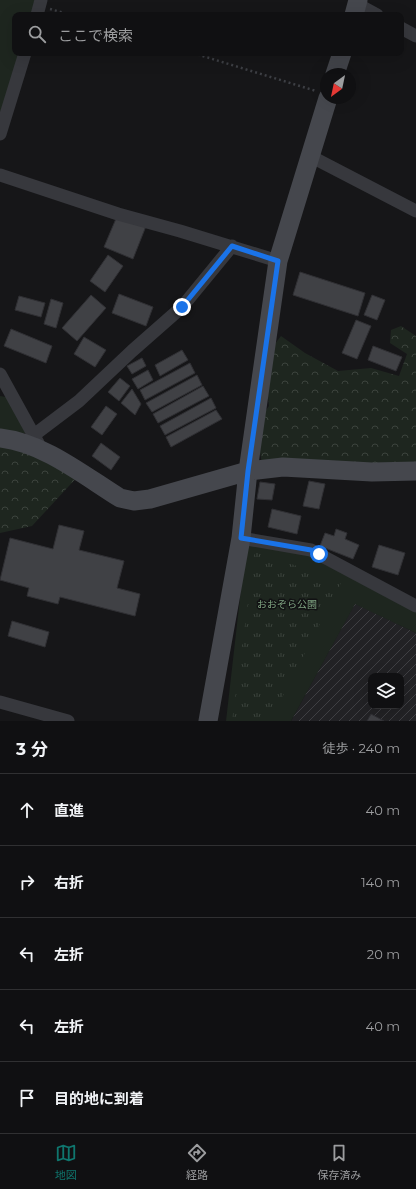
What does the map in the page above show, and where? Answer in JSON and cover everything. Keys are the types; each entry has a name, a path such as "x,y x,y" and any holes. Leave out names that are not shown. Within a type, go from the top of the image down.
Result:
{"street":[{"path":"356,6 370,12"},
{"path":"404,30 416,36"},
{"path":"0,134 24,56"},
{"path":"337,68 341,56"},
{"path":"208,721 241,538 248,471 278,261 310,156 321,104"},
{"path":"310,156 416,211"},
{"path":"0,175 118,214 180,230 278,261"},
{"path":"38,443 79,401 132,351 182,307 232,246"},
{"path":"0,374 38,443"},
{"path":"0,438 38,443 120,498 134,502 150,499 248,471 283,467 372,472 416,471"},
{"path":"241,538 311,550 416,606"},
{"path":"0,702 68,721"}],"path":[{"path":"39,7 59,12"},
{"path":"202,56 320,94"}],"shaded area":[{"path":"355,603 416,633 416,721 291,721"}],"green space":[{"path":"0,0 41,0 38,12 12,12 12,56 24,56 0,134"},
{"path":"401,326 416,336 416,470 263,469 255,425 269,406 264,358 281,336 305,353 338,371 371,368 399,376 407,354 390,343 391,330"},
{"path":"0,396 13,398 27,433 0,433"},
{"path":"0,439 81,473 32,526 0,533"},
{"path":"246,545 319,554 416,607 416,633 355,604 291,721 226,721"},
{"name":"おおぞら公園","path":"255,550 341,583 270,721 232,721"}],"building":[{"path":"118,214 146,226 133,259 104,247"},
{"path":"108,255 123,266 105,292 90,281"},
{"path":"300,272 365,293 358,316 293,295"},
{"path":"119,294 153,307 146,326 112,313"},
{"path":"91,295 106,308 77,341 62,328"},
{"path":"372,295 385,300 377,320 364,315"},
{"path":"19,296 45,303 41,317 15,310"},
{"path":"51,299 63,303 56,328 44,324"},
{"path":"356,320 371,326 357,359 342,353"},
{"path":"11,329 52,346 46,363 4,346"},
{"path":"84,337 106,350 95,367 74,354"},
{"path":"373,346 402,357 396,371 368,360"},
{"path":"182,350 188,360 160,376 155,365"},
{"path":"142,358 146,366 132,374 127,366"},
{"path":"190,363 195,373 145,400 140,390"},
{"path":"148,370 153,380 138,389 132,379"},
{"path":"197,375 202,385 152,412 146,403"},
{"path":"120,378 130,386 119,401 108,392"},
{"path":"203,386 209,396 158,423 153,414"},
{"path":"132,389 141,404 135,415 121,403"},
{"path":"211,398 216,408 165,435 160,426"},
{"path":"106,406 117,414 102,435 91,427"},
{"path":"216,410 222,419 171,447 166,437"},
{"path":"101,443 120,457 111,470 92,456"},
{"path":"309,481 325,484 319,509 303,506"},
{"path":"260,482 275,484 272,500 257,499"},
{"path":"272,509 301,516 297,534 268,527"},
{"path":"59,525 84,531 79,550 124,561 117,588 140,594 135,616 60,597 58,604 27,596 29,588 0,580 10,538 53,549"},
{"path":"336,529 347,533 345,539 359,545 353,559 320,546 325,533 334,536"},
{"path":"379,545 405,553 398,575 372,567"},
{"path":"12,621 49,632 45,647 8,636"},
{"path":"371,714 384,721 367,721"}],"route":[{"path":"182,307 232,246 278,261 248,471 241,538 311,550 319,554"}]}
